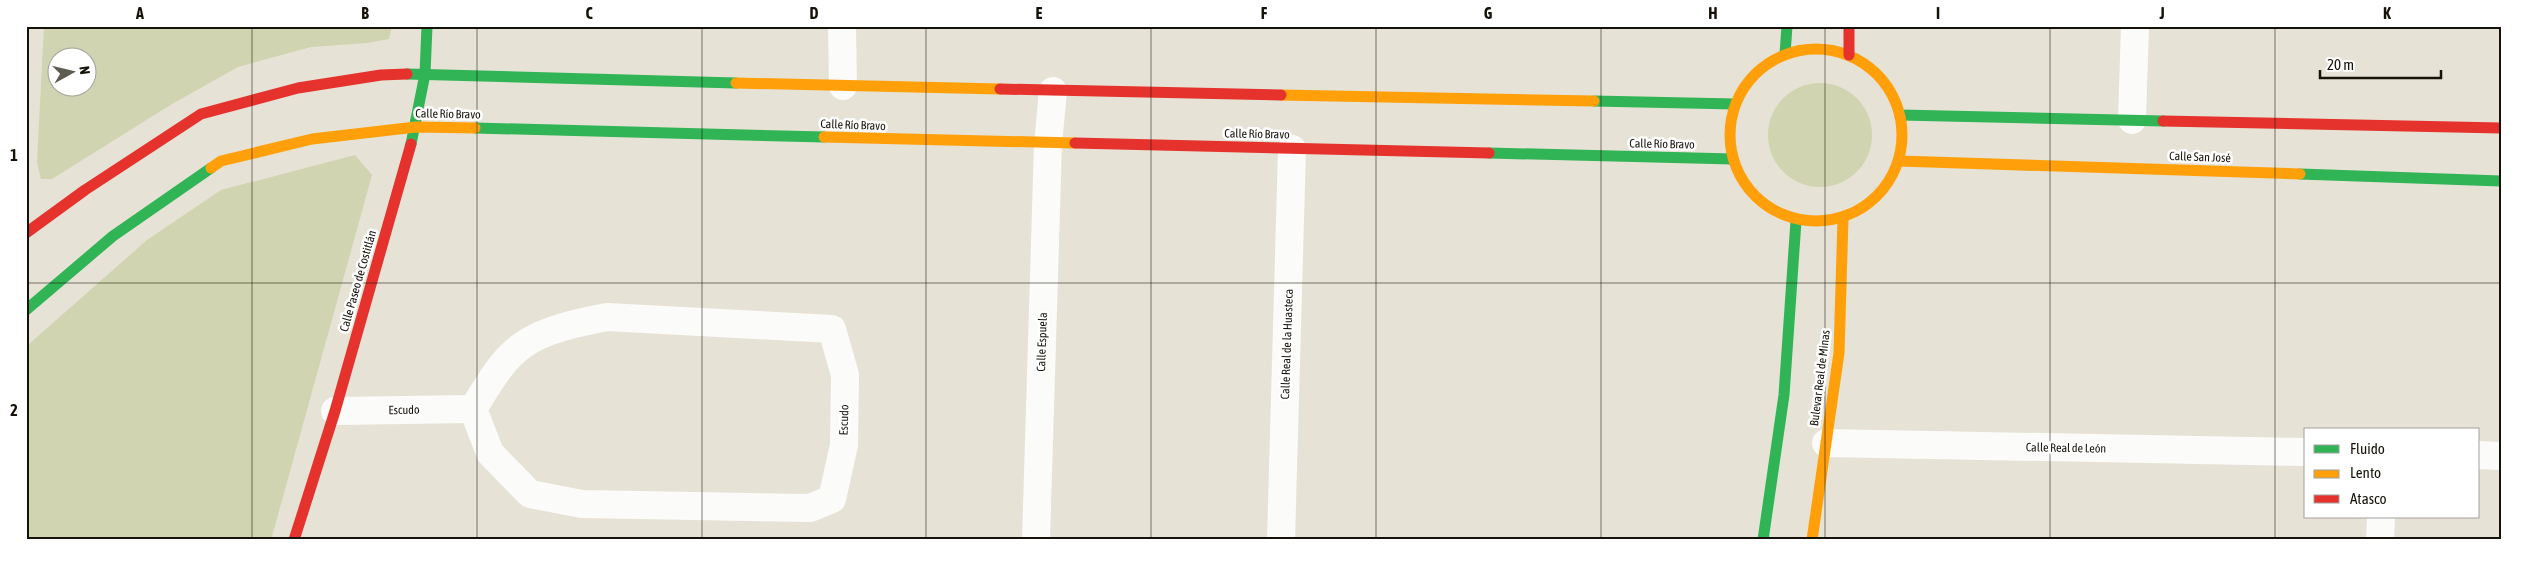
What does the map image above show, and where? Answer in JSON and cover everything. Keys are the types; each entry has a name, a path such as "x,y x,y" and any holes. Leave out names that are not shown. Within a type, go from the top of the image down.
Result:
{"street":[{"name":"Calle Paseo de Costitlán","path":"294,540 335,411 416,127 425,74 427,26"},
{"path":"842,26 843,86"},
{"path":"1785,54 1787,26"},
{"path":"1849,26 1849,55"},
{"path":"2132,120 2135,26"},
{"path":"1806,49 1828,50 1849,55 1866,65 1881,79 1893,96 1900,115 1902,138 1899,161 1887,186 1868,205 1843,218 1828,222 1796,220 1769,208 1746,187 1732,159 1729,132 1735,104 1747,83 1764,66 1785,54 1806,49"},
{"path":"26,233 85,190 200,114 298,88 381,75 425,74 1053,91 1735,104"},
{"name":"Calle Espuela","path":"1036,540 1048,144 1053,91"},
{"path":"1900,115 2501,128"},
{"name":"Calle Río Bravo","path":"26,310 113,236 221,160 312,139 416,127 1048,144 1732,159"},
{"name":"Calle Real de la Huasteca","path":"1281,540 1292,149"},
{"name":"Calle San José","path":"1899,161 2501,181"},
{"name":"Bulevar Real de Minas","path":"1812,540 1839,353 1843,218"},
{"path":"1763,540 1784,395 1796,220"},
{"name":"Escudo","path":"607,317 832,329 845,376 844,445 832,499 810,508 582,504 530,494 490,452 473,409 496,372 523,345 570,324 607,317"},
{"name":"Escudo","path":"335,411 473,409"},
{"name":"Calle Real de León","path":"1826,443 2304,452"},
{"path":"2480,456 2501,456"},
{"path":"2380,540 2381,518"}],"green space":[{"path":"44,26 392,26 389,39 367,43 311,47 238,67 172,104 52,179 41,179 37,162"},
{"path":"1820,83 1840,87 1849,91 1857,98 1864,106 1868,115 1872,135 1868,155 1864,164 1857,172 1849,179 1840,183 1820,187 1800,183 1791,179 1783,172 1776,164 1772,155 1768,135 1772,115 1776,106 1783,98 1791,91 1800,87"},
{"path":"355,155 372,175 271,540 26,540 29,344 147,240 221,190"}],"traffic: fast":[{"path":"411,144 425,74 427,26"},
{"path":"1785,54 1787,26"},
{"path":"407,74 736,83"},
{"path":"1594,101 1735,104"},
{"path":"1900,115 2163,121"},
{"path":"475,128 824,137"},
{"path":"1489,153 1733,159"},
{"path":"26,310 113,236 211,168"},
{"path":"2300,174 2501,181"},
{"path":"1763,540 1784,395 1796,221"}],"traffic: slow":[{"path":"1824,49 1841,52 1857,59 1871,68 1883,80 1899,110 1902,135 1901,152 1896,168 1883,190 1871,202 1841,218 1808,221 1791,218 1775,211 1761,202 1749,190 1733,160 1730,127 1733,110 1740,94 1749,80 1761,68 1791,52 1824,49"},
{"path":"736,83 1000,89"},
{"path":"1281,95 1594,101"},
{"path":"211,168 221,161 312,139 416,127 475,128"},
{"path":"824,137 1075,143"},
{"path":"1899,161 2300,174"},
{"path":"1812,540 1839,353 1843,219"}],"traffic: jam":[{"path":"1849,26 1849,55"},
{"path":"26,233 85,190 201,114 298,88 381,75 407,74"},
{"path":"1000,89 1281,95"},
{"path":"2163,121 2501,128"},
{"path":"1075,143 1489,153"},
{"path":"294,540 335,411 411,144"}]}
